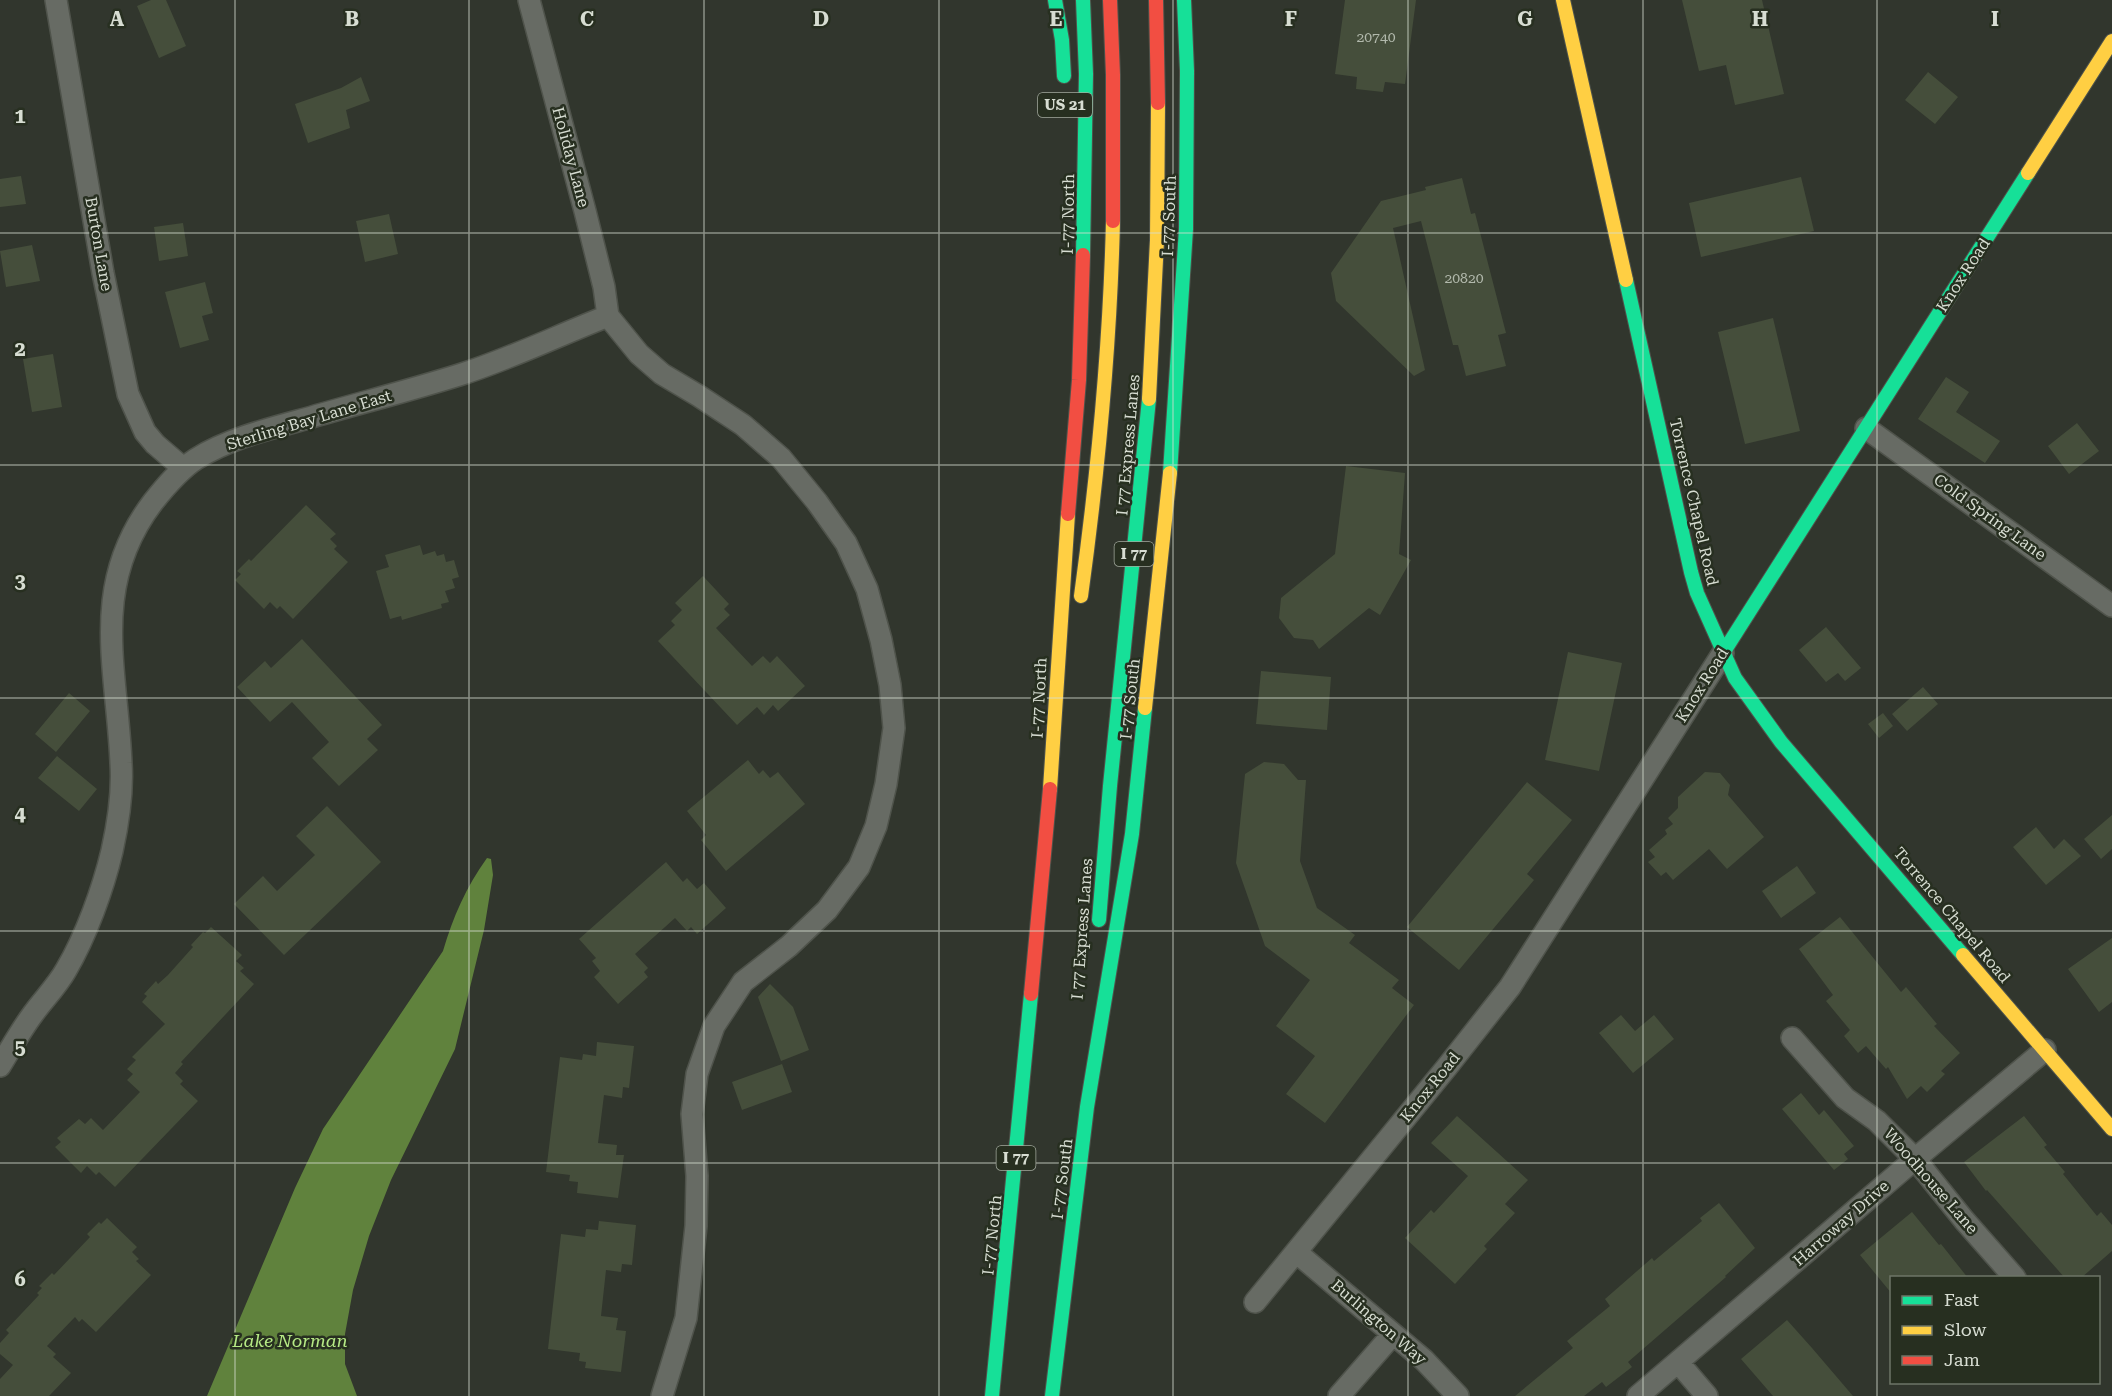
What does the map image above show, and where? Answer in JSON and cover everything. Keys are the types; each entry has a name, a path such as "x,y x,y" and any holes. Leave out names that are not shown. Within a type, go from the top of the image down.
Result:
{"main road":[{"name":"US 21","path":"1055,0 1062,40 1064,84"},
{"name":"I-77 North","path":"992,1396 1049,812 1066,536 1079,380 1085,208 1086,74 1083,0"},
{"name":"I 77 Express Lanes","path":"1080,607 1093,505 1109,304 1114,150 1110,0"},
{"name":"I 77 Express Lanes","path":"1098,934 1104,831 1138,520 1155,307 1160,149 1156,0"},
{"name":"I-77 South","path":"1052,1396 1087,1107 1132,834 1166,512 1184,274 1188,150 1184,0"},
{"path":"1187,70 1189,0"},
{"name":"Torrence Chapel Road","path":"1563,0 1629,298 1662,432 1691,572 1697,593 1723,652 1742,690 1781,742 2112,1129"},
{"name":"Knox Road","path":"1723,652 2112,41"},
{"name":"US 21","path":"1070,141 1085,208"},
{"name":"I 77","path":"1049,812 1073,652"},
{"name":"I 77 Express Lanes","path":"1087,1107 1096,969"}],"street":[{"name":"Burton Lane","path":"56,0 103,273 128,394 145,432 155,444 183,468"},
{"name":"Holiday Lane","path":"529,0 585,211 604,287 608,316"},
{"name":"Sterling Bay Lane East","path":"0,1066 30,1017 66,971 85,930 105,876 112,850 122,766 112,651 111,616 114,592 121,557 138,522 163,489 183,468 196,459 257,433 461,374 608,316"},
{"path":"608,316 639,354 662,374 743,424 781,458 818,502 846,543 867,589 890,685 894,728 886,784 876,826 859,867 827,910 789,946 743,982 714,1026 697,1074 692,1114 697,1176 696,1226 686,1318 662,1396"},
{"name":"Cold Spring Lane","path":"1866,428 2112,606"},
{"name":"Knox Road","path":"1255,1302 1510,987 1723,652"},
{"name":"Woodhouse Lane","path":"1792,1038 1845,1098 1878,1121 1915,1159 2013,1276"},
{"name":"Harroway Drive","path":"1638,1396 2045,1050"},
{"name":"Burlington Way","path":"1296,1252 1424,1360 1458,1396"},
{"path":"1339,1396 1393,1334"},
{"path":"1678,1362 1707,1396"}],"water":[{"name":"Lake Norman","path":"487,858 491,859 493,875 484,930 455,1049 391,1180 369,1236 353,1290 345,1334 345,1364 357,1396 207,1396 295,1188 323,1129 443,951 461,903"}],"building":[{"path":"151,0 166,0 186,46 159,58 137,6"},
{"path":"1345,0 1416,0 1405,84 1385,82 1383,92 1356,89 1357,77 1335,74"},
{"path":"1682,0 1762,0 1784,94 1735,105 1726,65 1699,71"},
{"path":"1928,72 1958,97 1935,124 1905,100"},
{"path":"361,77 370,101 346,110 350,128 308,143 295,104 341,88"},
{"path":"21,176 26,204 0,207 0,179"},
{"path":"1801,177 1814,231 1701,257 1689,203"},
{"path":"1462,178 1471,214 1475,213 1506,333 1498,335 1506,366 1466,376 1458,345 1453,345 1421,221 1393,228 1425,370 1414,376 1336,301 1331,273 1381,201"},
{"path":"389,214 398,254 365,262 356,221"},
{"path":"183,223 188,256 159,261 154,227"},
{"path":"32,245 40,281 6,287 0,251"},
{"path":"205,282 213,313 202,316 209,340 180,348 165,292"},
{"path":"1773,318 1800,431 1745,444 1718,332"},
{"path":"53,354 62,407 32,412 23,359"},
{"path":"1946,377 1969,392 1956,412 2000,441 1985,463 1918,419"},
{"path":"2077,423 2099,451 2069,474 2048,446"},
{"path":"1346,466 1405,473 1399,554 1411,560 1380,615 1369,608 1319,649 1313,640 1294,638 1279,618 1281,598 1335,554"},
{"path":"306,505 336,534 330,539 337,546 334,549 348,562 293,619 280,606 277,609 270,602 264,609 235,580 241,574 237,571 249,559 251,561"},
{"path":"420,545 423,555 435,551 437,556 444,554 446,562 454,560 459,577 452,579 455,588 445,591 449,602 441,604 442,608 402,620 401,616 390,619 376,571 389,567 385,555"},
{"path":"703,576 729,604 724,609 730,615 716,628 752,666 763,656 770,663 777,656 805,686 778,711 773,705 764,715 757,707 737,725 658,641 675,625 671,621 682,610 675,603"},
{"path":"1826,627 1861,668 1845,681 1838,673 1826,682 1799,650"},
{"path":"302,639 382,725 367,739 378,750 339,786 312,758 329,742 292,702 270,722 237,687 265,661 271,668"},
{"path":"1568,652 1622,663 1599,771 1545,760"},
{"path":"1261,671 1331,677 1327,730 1256,724"},
{"path":"1923,687 1938,704 1907,731 1892,714"},
{"path":"69,693 90,711 56,752 35,734"},
{"path":"1883,713 1893,726 1879,738 1868,724"},
{"path":"57,756 97,789 79,811 38,778"},
{"path":"748,760 759,774 763,770 770,778 778,772 805,804 726,871 701,840 706,835 687,811"},
{"path":"1264,762 1284,764 1298,780 1306,780 1300,861 1317,908 1355,935 1349,943 1399,980 1392,988 1414,1005 1325,1123 1286,1094 1315,1056 1276,1026 1310,980 1265,946 1236,863 1245,774"},
{"path":"1705,772 1720,773 1730,785 1728,795 1764,837 1727,869 1709,849 1673,880 1666,872 1661,876 1648,862 1655,857 1649,850 1667,834 1665,830 1673,824 1668,818 1678,808 1678,797"},
{"path":"1527,782 1572,820 1527,874 1534,880 1459,970 1407,927"},
{"path":"327,806 381,862 284,955 234,904 263,876 277,891 315,855 296,836"},
{"path":"2112,815 2112,849 2101,859 2084,839"},
{"path":"2036,827 2054,849 2064,839 2081,856 2046,885 2013,847"},
{"path":"666,862 683,882 687,878 697,889 704,883 726,908 697,934 691,927 687,931 675,918 635,954 648,968 644,972 648,977 618,1004 594,977 600,971 592,961 596,958 579,939"},
{"path":"1797,866 1816,893 1781,918 1762,891"},
{"path":"1840,917 1901,992 1906,987 1937,1024 1934,1026 1960,1053 1941,1071 1945,1074 1927,1092 1921,1086 1907,1099 1888,1067 1886,1069 1866,1046 1858,1053 1844,1036 1850,1030 1826,1001 1833,995 1799,949"},
{"path":"211,927 242,955 236,961 244,968 240,971 254,984 181,1062 183,1064 175,1073 183,1081 180,1084 198,1101 115,1187 99,1172 96,1175 87,1166 81,1173 55,1147 61,1142 57,1138 79,1119 85,1124 91,1118 103,1130 140,1092 127,1080 133,1074 127,1069 136,1060 132,1057 165,1024 142,1002 147,996 144,994 156,981 158,984 168,975 193,947 191,945"},
{"path":"2112,938 2112,1002 2099,1012 2068,969"},
{"path":"770,984 793,1007 809,1050 781,1061 758,997"},
{"path":"1621,1015 1635,1031 1654,1015 1674,1039 1633,1073 1599,1033"},
{"path":"597,1042 634,1046 629,1088 623,1087 622,1098 604,1095 598,1143 617,1145 616,1155 624,1155 618,1198 577,1193 578,1182 569,1181 570,1175 546,1172 560,1057 582,1060 583,1054 596,1056"},
{"path":"782,1064 792,1092 742,1110 732,1082"},
{"path":"1801,1093 1819,1115 1824,1110 1854,1146 1844,1154 1848,1159 1834,1170 1782,1109"},
{"path":"1457,1116 1528,1180 1505,1204 1515,1213 1484,1246 1487,1249 1455,1284 1405,1238 1431,1210 1434,1213 1468,1176 1431,1143"},
{"path":"2024,1116 2047,1145 2044,1147 2065,1172 2063,1174 2097,1216 2101,1212 2112,1225 2112,1251 2083,1276 2063,1276 1986,1191 1964,1162"},
{"path":"1719,1203 1755,1248 1726,1277 1628,1362 1632,1367 1606,1387 1602,1382 1584,1396 1515,1396 1573,1348 1567,1341 1610,1306 1605,1299 1652,1258 1654,1261 1702,1221 1700,1218"},
{"path":"1912,1212 1966,1276 1890,1276 1890,1292 1860,1255"},
{"path":"107,1218 137,1247 132,1252 139,1259 136,1261 151,1275 96,1332 82,1319 79,1322 75,1317 47,1346 56,1354 53,1357 71,1373 49,1396 0,1396 0,1379 13,1365 0,1354 0,1343 9,1333 6,1330 39,1295 37,1293 42,1288 39,1286 52,1273 54,1275 90,1237 87,1234 99,1222 101,1224"},
{"path":"599,1221 636,1225 632,1265 622,1264 621,1272 606,1270 601,1316 618,1318 616,1330 626,1331 621,1372 585,1368 586,1362 579,1361 580,1353 548,1349 561,1234 585,1237 586,1229 598,1230"},
{"path":"1787,1320 1853,1396 1773,1396 1741,1359"}],"traffic: fast":[{"path":"1055,0 1062,40 1064,76"},
{"path":"1083,0 1086,74 1083,255"},
{"path":"1170,473 1186,229 1187,71 1184,0"},
{"path":"1723,653 2028,173"},
{"path":"1626,280 1691,572 1697,593 1735,678 1781,742 1963,955"},
{"path":"1099,920 1110,786 1149,399"},
{"path":"1052,1396 1087,1107 1132,834 1145,708"},
{"path":"992,1396 1031,994"}],"traffic: slow":[{"path":"1563,0 1626,280"},
{"path":"2028,173 2112,41"},
{"path":"1149,399 1157,240 1158,103"},
{"path":"1081,596 1102,409 1113,221"},
{"path":"1145,708 1170,473"},
{"path":"1050,789 1068,514"},
{"path":"1963,955 2112,1129"}],"traffic: jam":[{"path":"1110,0 1113,75 1113,221"},
{"path":"1156,0 1158,103"},
{"path":"1068,514 1079,380 1083,255"},
{"path":"1031,994 1050,789"}]}
